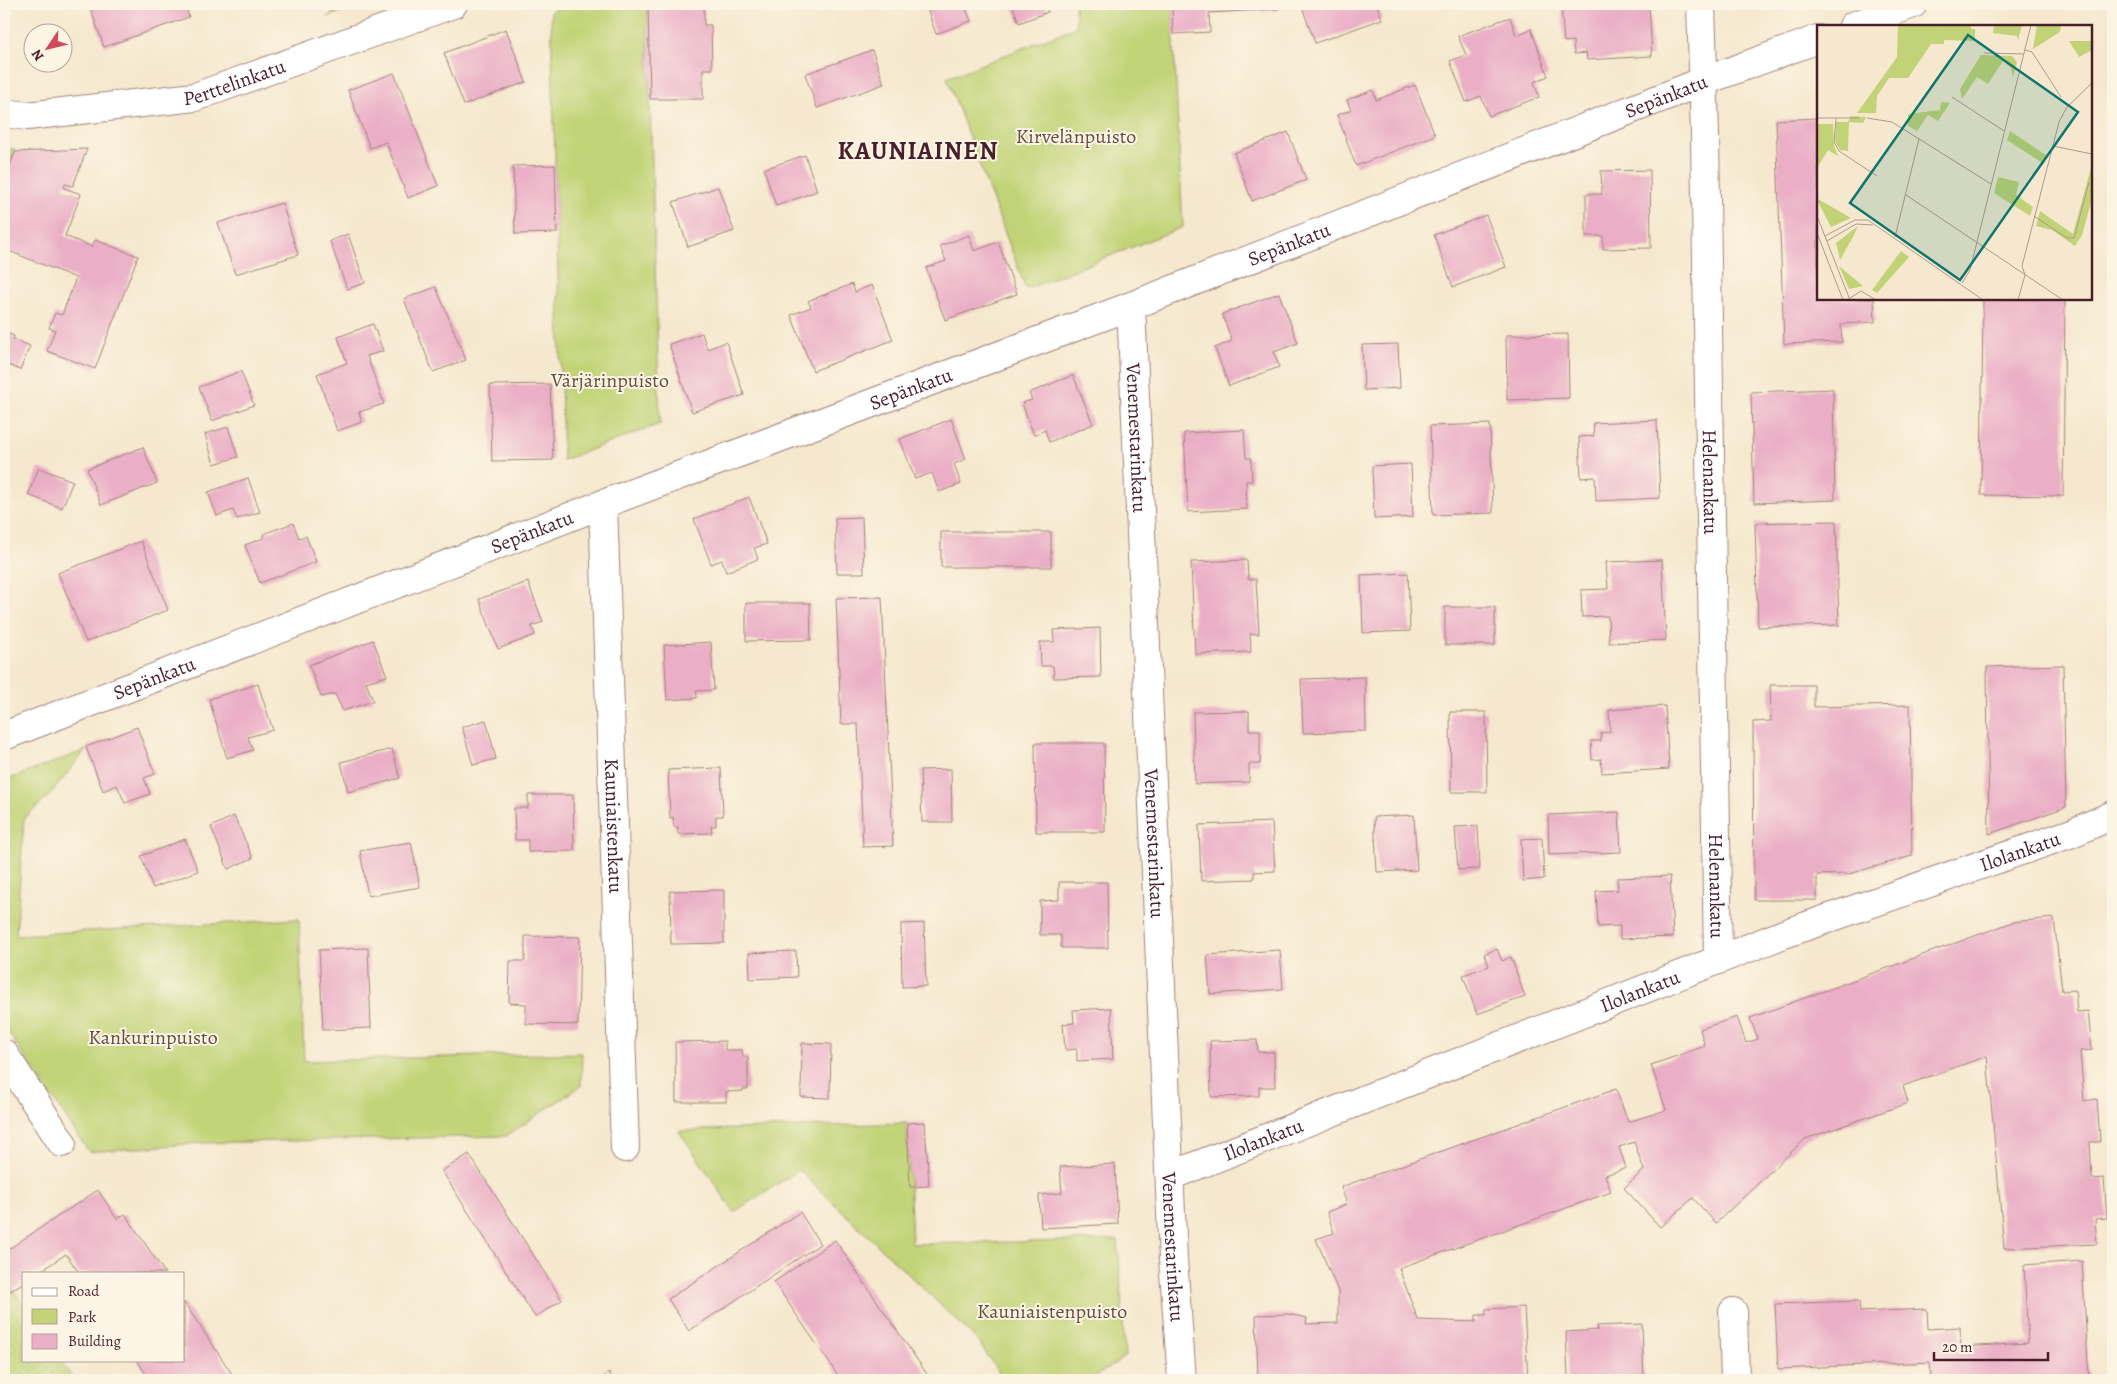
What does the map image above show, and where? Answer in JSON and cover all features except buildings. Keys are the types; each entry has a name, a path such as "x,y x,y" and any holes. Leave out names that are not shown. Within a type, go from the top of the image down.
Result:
{"street":[{"name":"Helenankatu","path":"1701,4 1704,81 1718,960"},
{"path":"1856,25 1913,4"},
{"name":"Perttelinkatu","path":"4,113 27,116 195,97 446,5"},
{"name":"Sepänkatu","path":"4,736 603,504 1131,306 1704,81 1817,39"},
{"name":"Venemestarinkatu","path":"1131,306 1173,1259 1182,1380"},
{"name":"Kauniaistenkatu","path":"603,504 625,1148"},
{"name":"Ilolankatu","path":"1170,1176 1784,934 2072,833 2113,815"},
{"path":"4,1054 62,1143"},
{"path":"1733,1312 1735,1380"}],"green space":[{"path":"344,4 360,4 328,17"},
{"name":"Värjärinpuisto","path":"571,4 647,4 660,424 563,460 551,11"},
{"name":"Kirvelänpuisto","path":"1075,4 1172,4 1183,227 1026,289 947,78 1076,27"},
{"path":"4,148 15,149 4,182"},
{"name":"Kankurinpuisto","path":"86,750 48,797 24,818 16,935 299,919 304,1061 582,1053 581,1086 506,1136 201,1143 89,1152 4,1026 4,781"},
{"name":"Kauniaistenpuisto","path":"907,1123 912,1244 1118,1240 1125,1357 1090,1380 1004,1380 976,1339 799,1170 734,1212 679,1131"},
{"path":"13,1289 22,1303 22,1362 61,1362 74,1380 4,1380 4,1295"}],"district":[{"name":"KAUNIAINEN","path":"918,151"}]}
